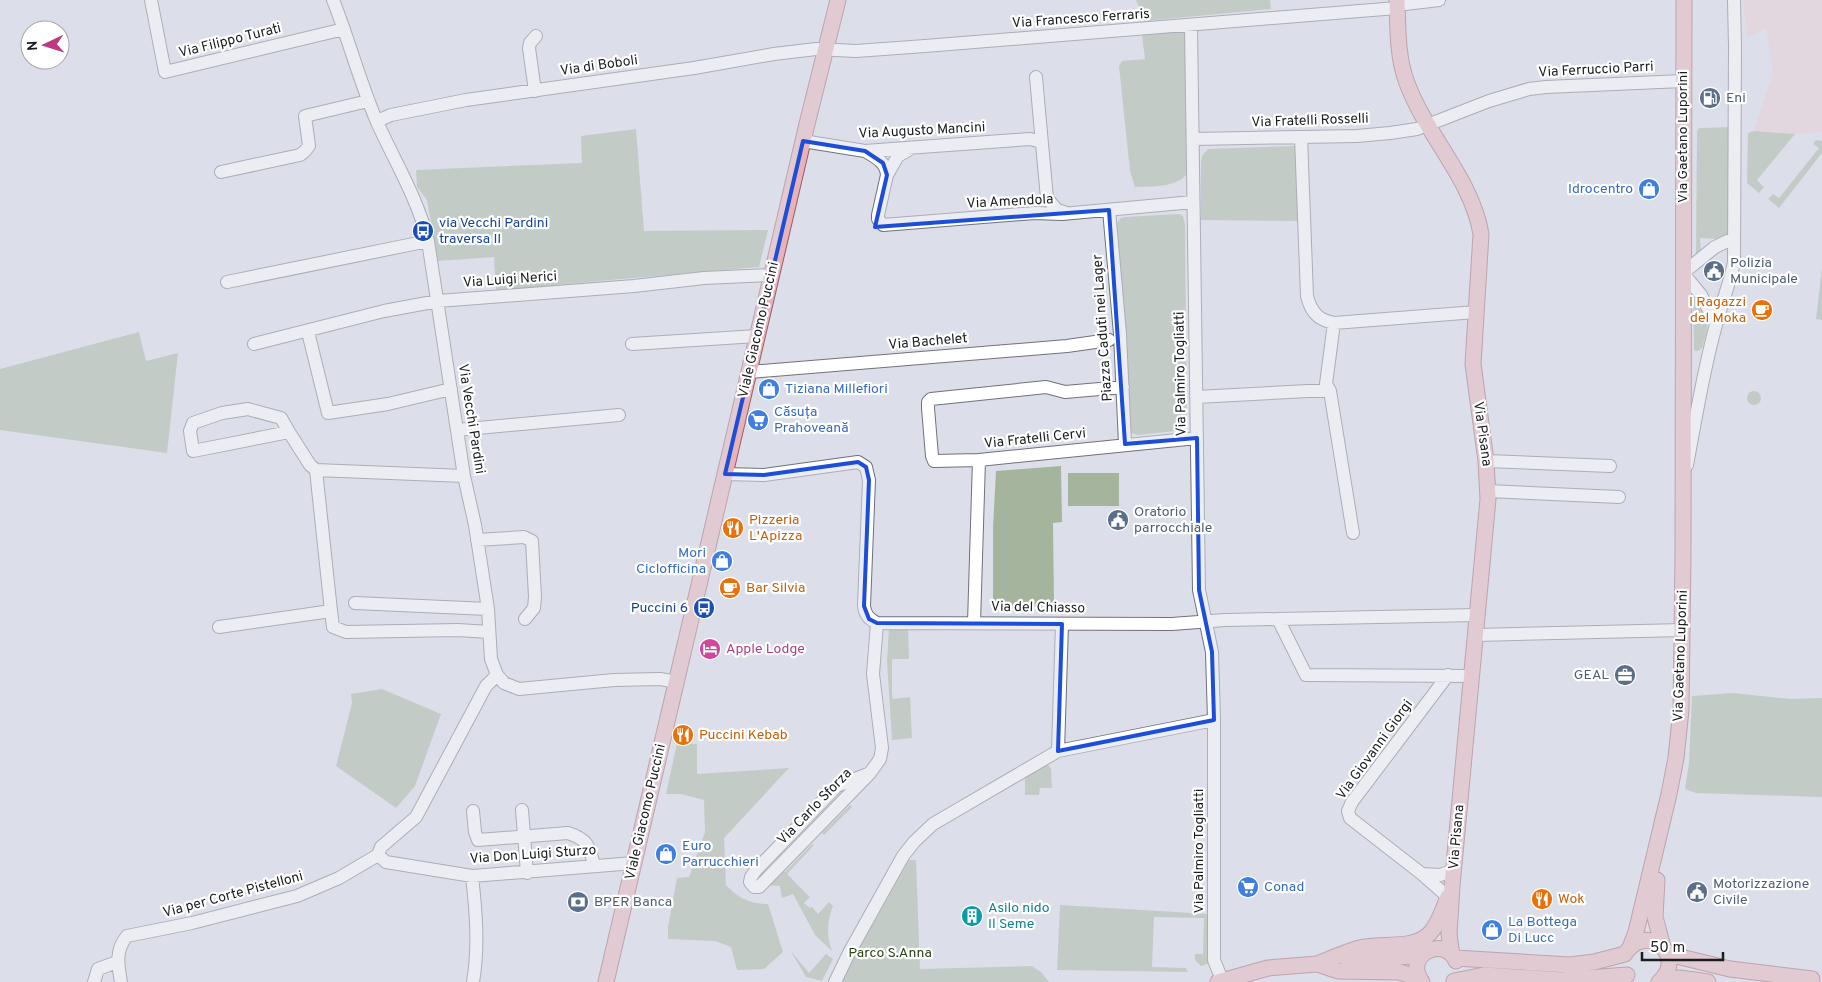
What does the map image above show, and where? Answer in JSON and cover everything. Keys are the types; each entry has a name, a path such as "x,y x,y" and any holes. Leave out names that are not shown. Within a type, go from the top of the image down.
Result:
{"main road":[{"name":"Viale Giacomo Puccini","path":"606,982 803,141 838,0"},
{"name":"Via Gaetano Luporini","path":"1631,978 1624,964 1636,932 1663,824 1679,736 1683,630 1684,0"},
{"name":"Via Pisana","path":"1397,4 1400,53 1412,95 1462,182 1480,226 1481,257 1473,370 1486,461 1488,491 1454,870 1442,928 1416,967 1420,980"},
{"name":"Via Gaetano Luporini","path":"1661,980 1669,968 1666,951 1655,917 1663,824"},
{"name":"Via Pisana","path":"1450,892 1449,934 1457,968 1453,981"},
{"path":"1220,981 1268,968 1317,964 1364,947 1415,942 1423,939 1430,934 1436,925 1450,892"},
{"path":"1338,957 1388,958 1444,950 1454,956 1570,964 1594,962 1628,950 1644,940 1658,943 1666,951 1730,969 1810,979"},
{"path":"1317,964 1338,971 1399,972 1420,980"},
{"path":"1453,981 1474,976 1562,980 1631,978"},
{"path":"1479,982 1499,977"},
{"path":"1661,980 1688,979 1708,982"}],"street":[{"name":"Via Filippo Turati","path":"151,0 165,72 344,28"},
{"name":"Via Vecchi Pardini","path":"333,0 368,101 417,205 428,241 464,476 488,609 492,659 497,674"},
{"name":"Via Francesco Ferraris","path":"826,50 876,49 1191,26 1439,0"},
{"name":"Via Gaetano Luporini","path":"1683,487 1716,324 1731,278 1734,262 1734,0"},
{"name":"Via Palmiro Togliatti","path":"1191,26 1199,590 1212,652 1214,720 1214,960 1220,981"},
{"path":"535,90 529,48 530,43 536,36"},
{"name":"Via di Boboli","path":"376,121 391,115 457,102 694,68 774,54 816,49 826,50"},
{"path":"1035,213 1042,207 1046,198 1036,77"},
{"name":"Via Ferruccio Parri","path":"1427,124 1489,101 1529,89 1683,81"},
{"path":"221,172 300,155 309,146 305,116 368,101"},
{"name":"Via Fratelli Rosselli","path":"1193,139 1390,133 1417,129 1427,124"},
{"path":"1301,137 1308,296 1310,307 1318,317 1324,321 1334,323 1476,312"},
{"name":"Via Augusto Mancini","path":"803,141 865,151 1030,139 1042,144"},
{"name":"Via Amendola","path":"915,147 903,151 898,156 887,175 878,215 878,219 883,225 1035,213 1109,210 1193,202"},
{"path":"865,151 883,163 887,169 887,175"},
{"path":"1046,198 1057,210 1066,213"},
{"name":"Piazza Caduti nei Lager","path":"1109,210 1126,444"},
{"path":"1716,324 1701,295 1683,273 1715,247 1734,238"},
{"path":"227,282 428,241"},
{"name":"Via Luigi Nerici","path":"254,344 308,332 384,311 438,300 634,286 704,278 772,275"},
{"path":"1334,323 1326,384 1330,391 1353,533"},
{"path":"308,332 328,413 388,404 451,389"},
{"path":"632,344 757,336"},
{"name":"Via Bachelet","path":"749,372 1066,346 1109,340"},
{"path":"1683,367 1702,365 1709,355"},
{"path":"979,460 934,461 928,408 928,402 931,399 1046,387 1065,392 1122,387"},
{"path":"1196,397 1308,390 1330,391"},
{"path":"289,432 193,452 190,431 192,423 222,413 248,409 281,418 310,465 316,470 464,476"},
{"path":"457,430 619,415"},
{"name":"Via Fratelli Cervi","path":"974,622 979,460 1197,438"},
{"path":"1486,461 1610,466"},
{"path":"725,474 764,475 858,462 866,467 869,480 864,606 869,619 877,623"},
{"path":"316,470 333,627 346,632 458,630 489,632"},
{"path":"1488,491 1619,497"},
{"path":"477,540 524,537 532,541 535,597 534,608 525,620"},
{"path":"355,603 488,609"},
{"path":"219,627 332,611"},
{"name":"Via del Chiasso","path":"877,623 1172,624 1204,621 1478,615"},
{"path":"1278,619 1306,674 1471,676"},
{"name":"Via Carlo Sforza","path":"870,773 837,786 756,870 750,882 754,887 759,887 870,773 880,759 882,748 873,674 877,623"},
{"path":"1058,751 1062,624"},
{"path":"1476,635 1683,630"},
{"path":"497,674 504,683 519,688 614,680 660,679 677,682"},
{"name":"Via per Corte Pistelloni","path":"121,982 117,962 120,944 127,936 192,923 297,896 339,878 378,855 381,847 416,817 486,686 497,674"},
{"name":"Via Giovanni Giorgi","path":"1448,675 1352,802 1348,812 1350,818 1360,827 1422,874 1450,892"},
{"path":"835,982 903,856 914,842 933,824 1058,751 1214,720"},
{"path":"473,810 475,832 478,840 568,833 579,837 589,845 594,866"},
{"path":"522,810 527,873"},
{"name":"Via Don Luigi Sturzo","path":"378,855 386,862 472,876 634,863"},
{"path":"1422,874 1440,875 1454,870"},
{"path":"472,876 477,923 476,962 473,982"},
{"path":"94,982 98,969 117,962"}],"highlighted area":[{"path":"803,141 865,151 883,163 887,175 875,227 1109,210 1125,444 1197,438 1199,590 1212,652 1214,720 1058,751 1062,624 877,623 869,619 864,606 869,480 866,467 858,462 764,475 725,474"}],"shaded area":[{"path":"1743,0 1822,0 1822,132 1795,134 1754,131 1773,74 1766,28 1747,38"}],"green space":[{"path":"1136,0 1270,0 1271,9 1145,21"},
{"path":"1182,31 1186,35 1186,175 1176,182 1169,184 1135,187 1130,171 1119,66 1122,61 1145,59 1142,35"},
{"path":"1733,127 1732,233 1718,239 1700,238 1701,252 1696,254 1697,131 1699,128"},
{"path":"636,129 644,231 768,230 759,267 496,290 494,257 438,261 427,200 417,187 416,170 582,163 581,136"},
{"path":"1754,131 1795,134 1757,180 1764,187 1759,193 1747,183 1748,133"},
{"path":"1816,140 1822,141 1822,153 1779,208 1768,199 1773,194 1779,198 1819,148 1813,144"},
{"path":"1295,146 1299,221 1201,220 1201,163 1202,156 1208,149"},
{"path":"1179,214 1183,216 1185,225 1187,428 1184,430 1138,435 1131,433 1129,429 1116,224 1121,218 1125,217"},
{"path":"1822,268 1822,320 1816,319"},
{"path":"1698,298 1708,323 1703,346 1698,351 1694,350 1693,300"},
{"path":"139,332 146,361 178,353 167,453 0,430 0,369"},
{"path":"1751,391 1757,391 1761,398 1757,405 1751,405 1747,401 1747,395"},
{"path":"1061,466 1062,522 1053,523 1054,606 993,607 993,528 996,471"},
{"path":"1068,473 1119,473 1119,506 1068,506"},
{"path":"889,628 908,628 909,659 892,659 892,694 893,699 910,697 912,738 892,740 887,661"},
{"path":"382,689 441,714 415,786 396,808 336,766 352,703 351,694"},
{"path":"1733,693 1790,699 1822,698 1822,797 1696,793 1685,789 1689,763 1692,696"},
{"path":"677,743 697,744 697,774 789,768 724,838 726,885 745,899 756,903 768,904 783,952 764,969 737,970 731,947 715,941 668,939 668,927 677,878 689,877 705,832 704,800 681,794 666,794"},
{"path":"1047,763 1051,769 1052,788 1040,788 1039,795 1025,795 1025,774"},
{"path":"850,805 852,807 824,835 822,833"},
{"path":"812,844 814,845 787,874 810,897 804,903 810,908 812,907 818,914 829,902 833,906 828,929 832,951 815,935 793,894 782,898 780,886 764,885 780,867 785,872"},
{"name":"Parco S.Anna","path":"909,860 916,860 920,969 1032,966 1041,972 1049,982 840,982"},
{"path":"1060,905 1208,914 1210,963 1201,966 1195,960 1195,954 1203,954 1204,918 1154,917 1152,967 1186,968 1188,972 1057,970"},
{"path":"790,950 809,973 826,954 833,959 822,981 806,977"}],"place":[{"name":"Eni","path":"1710,98"},
{"name":"Idrocentro","path":"1649,189"},
{"name":"via Vecchi Pardini traversa II","path":"423,231"},
{"name":"Polizia Municipale","path":"1714,271"},
{"name":"I Ragazzi del Moka","path":"1762,310"},
{"name":"Tiziana Millefiori","path":"769,389"},
{"name":"Căsuța Prahoveană","path":"758,420"},
{"name":"Oratorio parrocchiale","path":"1118,520"},
{"name":"Pizzeria L'Apizza","path":"733,528"},
{"name":"Mori Ciclofficina","path":"722,561"},
{"name":"Bar Silvia","path":"730,588"},
{"name":"Puccini 6","path":"704,608"},
{"name":"Apple Lodge","path":"710,649"},
{"name":"GEAL","path":"1625,675"},
{"name":"Puccini Kebab","path":"683,735"},
{"name":"Euro Parrucchieri","path":"666,854"},
{"name":"Conad","path":"1248,887"},
{"name":"Motorizzazione Civile","path":"1697,892"},
{"name":"Wok","path":"1542,899"},
{"name":"BPER Banca","path":"578,902"},
{"name":"Asilo nido Il Seme","path":"972,916"},
{"name":"La Bottega Di Lucc","path":"1492,930"}]}
